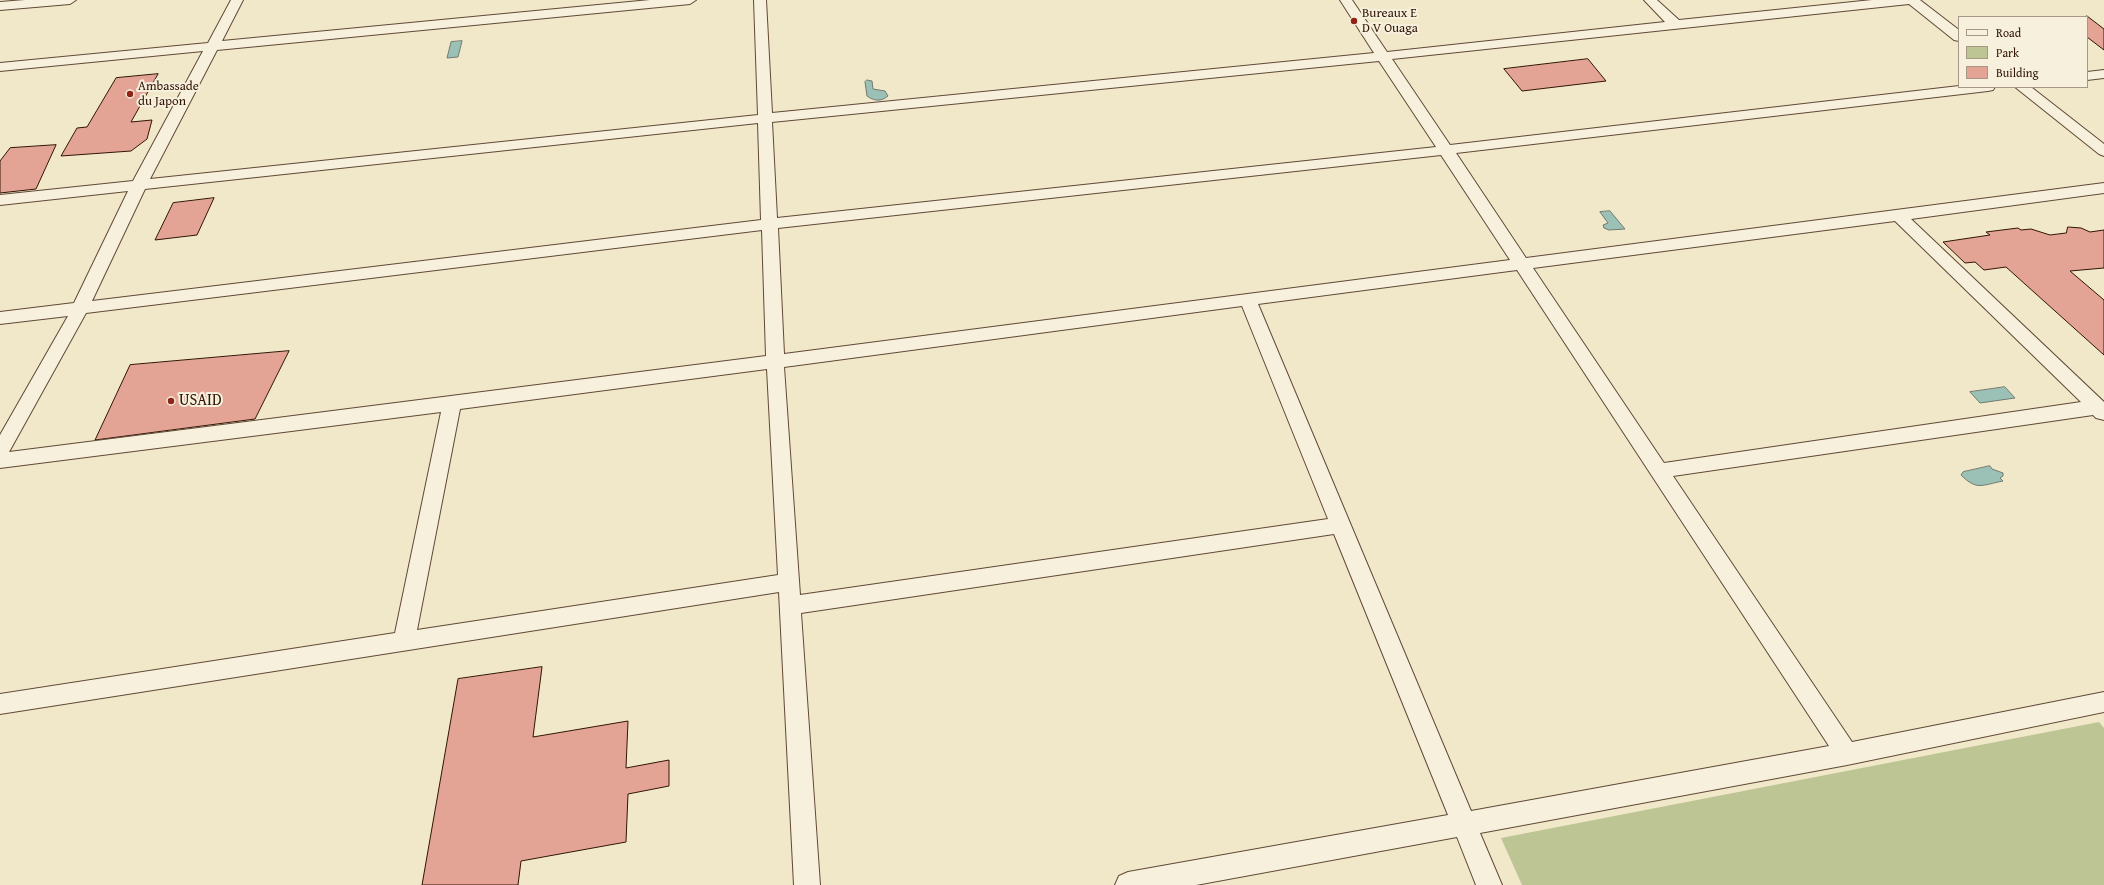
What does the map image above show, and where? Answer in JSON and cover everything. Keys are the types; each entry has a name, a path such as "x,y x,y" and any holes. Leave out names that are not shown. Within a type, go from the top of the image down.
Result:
{"street":[{"path":"0,6 70,0"},
{"path":"0,452 80,309 139,185 237,0"},
{"path":"0,67 690,0"},
{"path":"760,0 775,361 787,582 807,885"},
{"path":"1346,0 1523,263 1847,754"},
{"path":"1650,0 1676,25"},
{"path":"0,200 766,118 1384,56 1908,0"},
{"path":"1912,0 1958,36"},
{"path":"2088,76 2104,74"},
{"path":"0,318 769,224 1447,150 1979,88"},
{"path":"2023,88 2104,151"},
{"path":"0,461 452,404 1523,263 1900,217 2104,188"},
{"path":"1900,217 2100,411"},
{"path":"1248,300 1342,525 1489,885"},
{"path":"404,641 452,404"},
{"path":"1659,471 2100,411"},
{"path":"789,606 1342,525"},
{"path":"0,704 787,582"},
{"path":"1128,885 1847,754 2104,702"}],"green space":[{"path":"2099,722 2104,728 2104,885 1522,885 1501,838"}],"water":[{"path":"462,41 458,57 447,58 451,42"},
{"path":"867,80 872,81 873,89 885,91 888,96 878,100 867,96 865,82"},
{"path":"1610,211 1625,229 1609,230 1604,228 1603,225 1608,223 1600,212"},
{"path":"2005,387 2015,398 1980,403 1970,392"},
{"path":"1990,466 1992,469 2003,473 2003,476 2000,478 2003,481 1980,486 1971,483 1961,475 1963,472"}],"building":[{"path":"2088,17 2104,29 2104,50 2088,38"},
{"path":"1588,59 1606,81 1522,91 1504,69"},
{"path":"158,74 131,122 152,120 147,139 131,151 61,156 77,128 87,127 116,78"},
{"path":"56,145 36,189 0,193 0,161 10,148"},
{"path":"214,198 197,235 155,240 173,203"},
{"path":"2068,227 2081,228 2090,232 2104,230 2104,268 2070,271 2104,300 2104,355 2006,267 1984,270 1975,262 1965,263 1943,242 1990,235 1986,232 2018,228 2021,230 2031,229 2050,235 2066,233"},
{"path":"289,351 255,419 95,440 130,365"},
{"path":"542,667 533,737 628,721 626,768 669,760 669,786 628,794 626,842 521,861 518,885 422,885 458,679"}],"place":[{"name":"Bureaux E D V Ouaga","path":"1354,21"},
{"name":"Ambassade du Japon","path":"130,94"},
{"name":"USAID","path":"171,401"}]}
